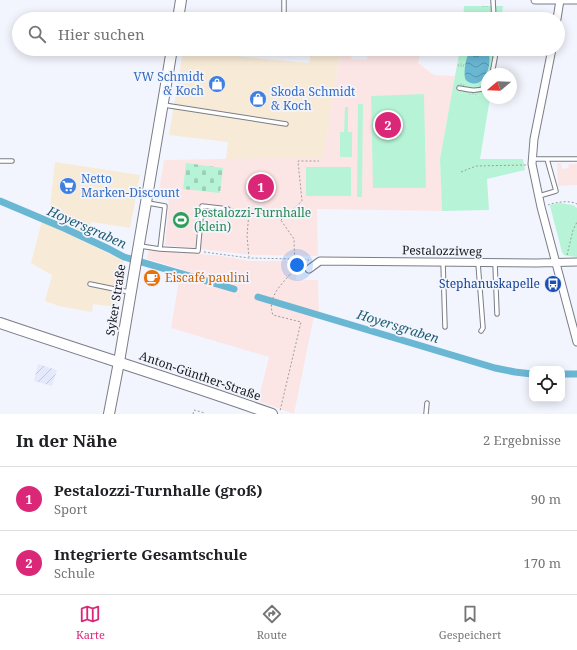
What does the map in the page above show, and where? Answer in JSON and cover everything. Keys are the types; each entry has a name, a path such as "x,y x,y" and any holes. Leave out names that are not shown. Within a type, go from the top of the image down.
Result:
{"main road":[{"path":"179,12 181,0"},
{"name":"Syker Straße","path":"109,414 171,56"},
{"name":"Anton-Günther-Straße","path":"0,324 119,362 272,414"}],"street":[{"path":"535,0 576,0"},
{"path":"558,12 560,0"},
{"path":"551,56 534,139 532,162 541,206 577,342"},
{"path":"309,269 320,261"},
{"name":"Pestalozziweg","path":"320,261 577,262"}],"lane":[{"path":"284,0 284,12"},
{"path":"493,0 494,12"},
{"path":"493,68 495,56"},
{"path":"459,88 472,91 481,90"},
{"path":"163,105 286,124"},
{"path":"532,162 547,159 577,159"},
{"path":"539,196 556,191 547,159"},
{"path":"0,161 12,161"},
{"path":"145,203 165,206 160,249"},
{"path":"138,249 198,252 202,206 228,208"},
{"path":"443,262 444,311 446,327"},
{"path":"478,262 483,328 481,331"},
{"path":"495,262 497,314"},
{"path":"90,284 131,293"},
{"path":"426,414 427,403"}],"path":[{"path":"281,220 302,201 298,161 319,161"},
{"path":"461,172 476,166 532,162"},
{"path":"541,206 555,203 574,202 577,204"},
{"path":"228,208 278,216 294,239 295,269 275,292 271,305 273,315 301,322 279,414"},
{"path":"249,212 247,236 249,258"},
{"path":"564,261 573,230 577,222"},
{"path":"198,252 249,258 320,261"},
{"path":"193,414 194,410 205,413"}],"shaded area":[{"path":"182,56 236,56 309,63 310,56 340,56 323,158 226,159 228,142 169,135"},
{"path":"340,56 352,56 351,59 367,60 368,56 419,56 418,63 434,75 455,76 440,159 442,211 317,209 318,256 252,255 165,245 169,201 158,196 164,160 323,157"},
{"path":"55,162 140,175 130,228 91,222 89,237 49,216"},
{"path":"557,163 561,163 562,169 568,168 569,164 577,164 577,185 558,186"},
{"path":"42,221 124,261 117,307 93,304 92,312 59,306 45,301 52,275 31,263"},
{"path":"149,249 222,256 251,261 297,261 296,280 318,280 319,316 314,316 294,414 258,401 269,357 171,328 181,269 147,259"},
{"path":"38,364 57,370 52,386 34,381"}],"green space":[{"path":"464,6 503,6 502,12 464,12"},
{"path":"459,56 498,56 496,68 481,68 481,95 465,95 452,92"},
{"path":"452,92 476,96 481,95 481,104 489,104 480,159 523,159 525,170 487,179 489,210 442,211 440,159"},
{"path":"424,94 426,188 373,188 371,96"},
{"path":"358,104 363,104 362,197 357,197"},
{"path":"345,107 348,107 348,132 352,132 352,157 340,157 340,132 344,132"},
{"path":"186,163 223,168 220,193 183,189"},
{"path":"306,167 351,167 351,196 306,196"},
{"path":"559,203 573,205 577,208 577,257 564,255 562,252 550,206"}],"water":[{"path":"467,56 489,56 488,68 481,68 481,80 479,82 474,84 467,81 465,76 465,66"}],"waterway":[{"name":"Hoyersgraben","path":"0,201 64,228 124,257 234,289"},
{"name":"Hoyersgraben","path":"258,297 495,368 529,374"},
{"name":"Hoyersgraben","path":"565,374 577,374"}],"place":[{"name":"VW Schmidt & Koch","path":"217,84"},
{"name":"Skoda Schmidt & Koch","path":"258,99"},
{"name":"Integrierte Gesamtschule","path":"388,125"},
{"name":"Netto Marken-Discount","path":"68,186"},
{"name":"Pestalozzi-Turnhalle (groß)","path":"261,187"},
{"name":"Pestalozzi-Turnhalle (klein)","path":"181,220"},
{"name":"Eiscafé paulini","path":"152,278"},
{"name":"Stephanuskapelle","path":"553,284"}]}
